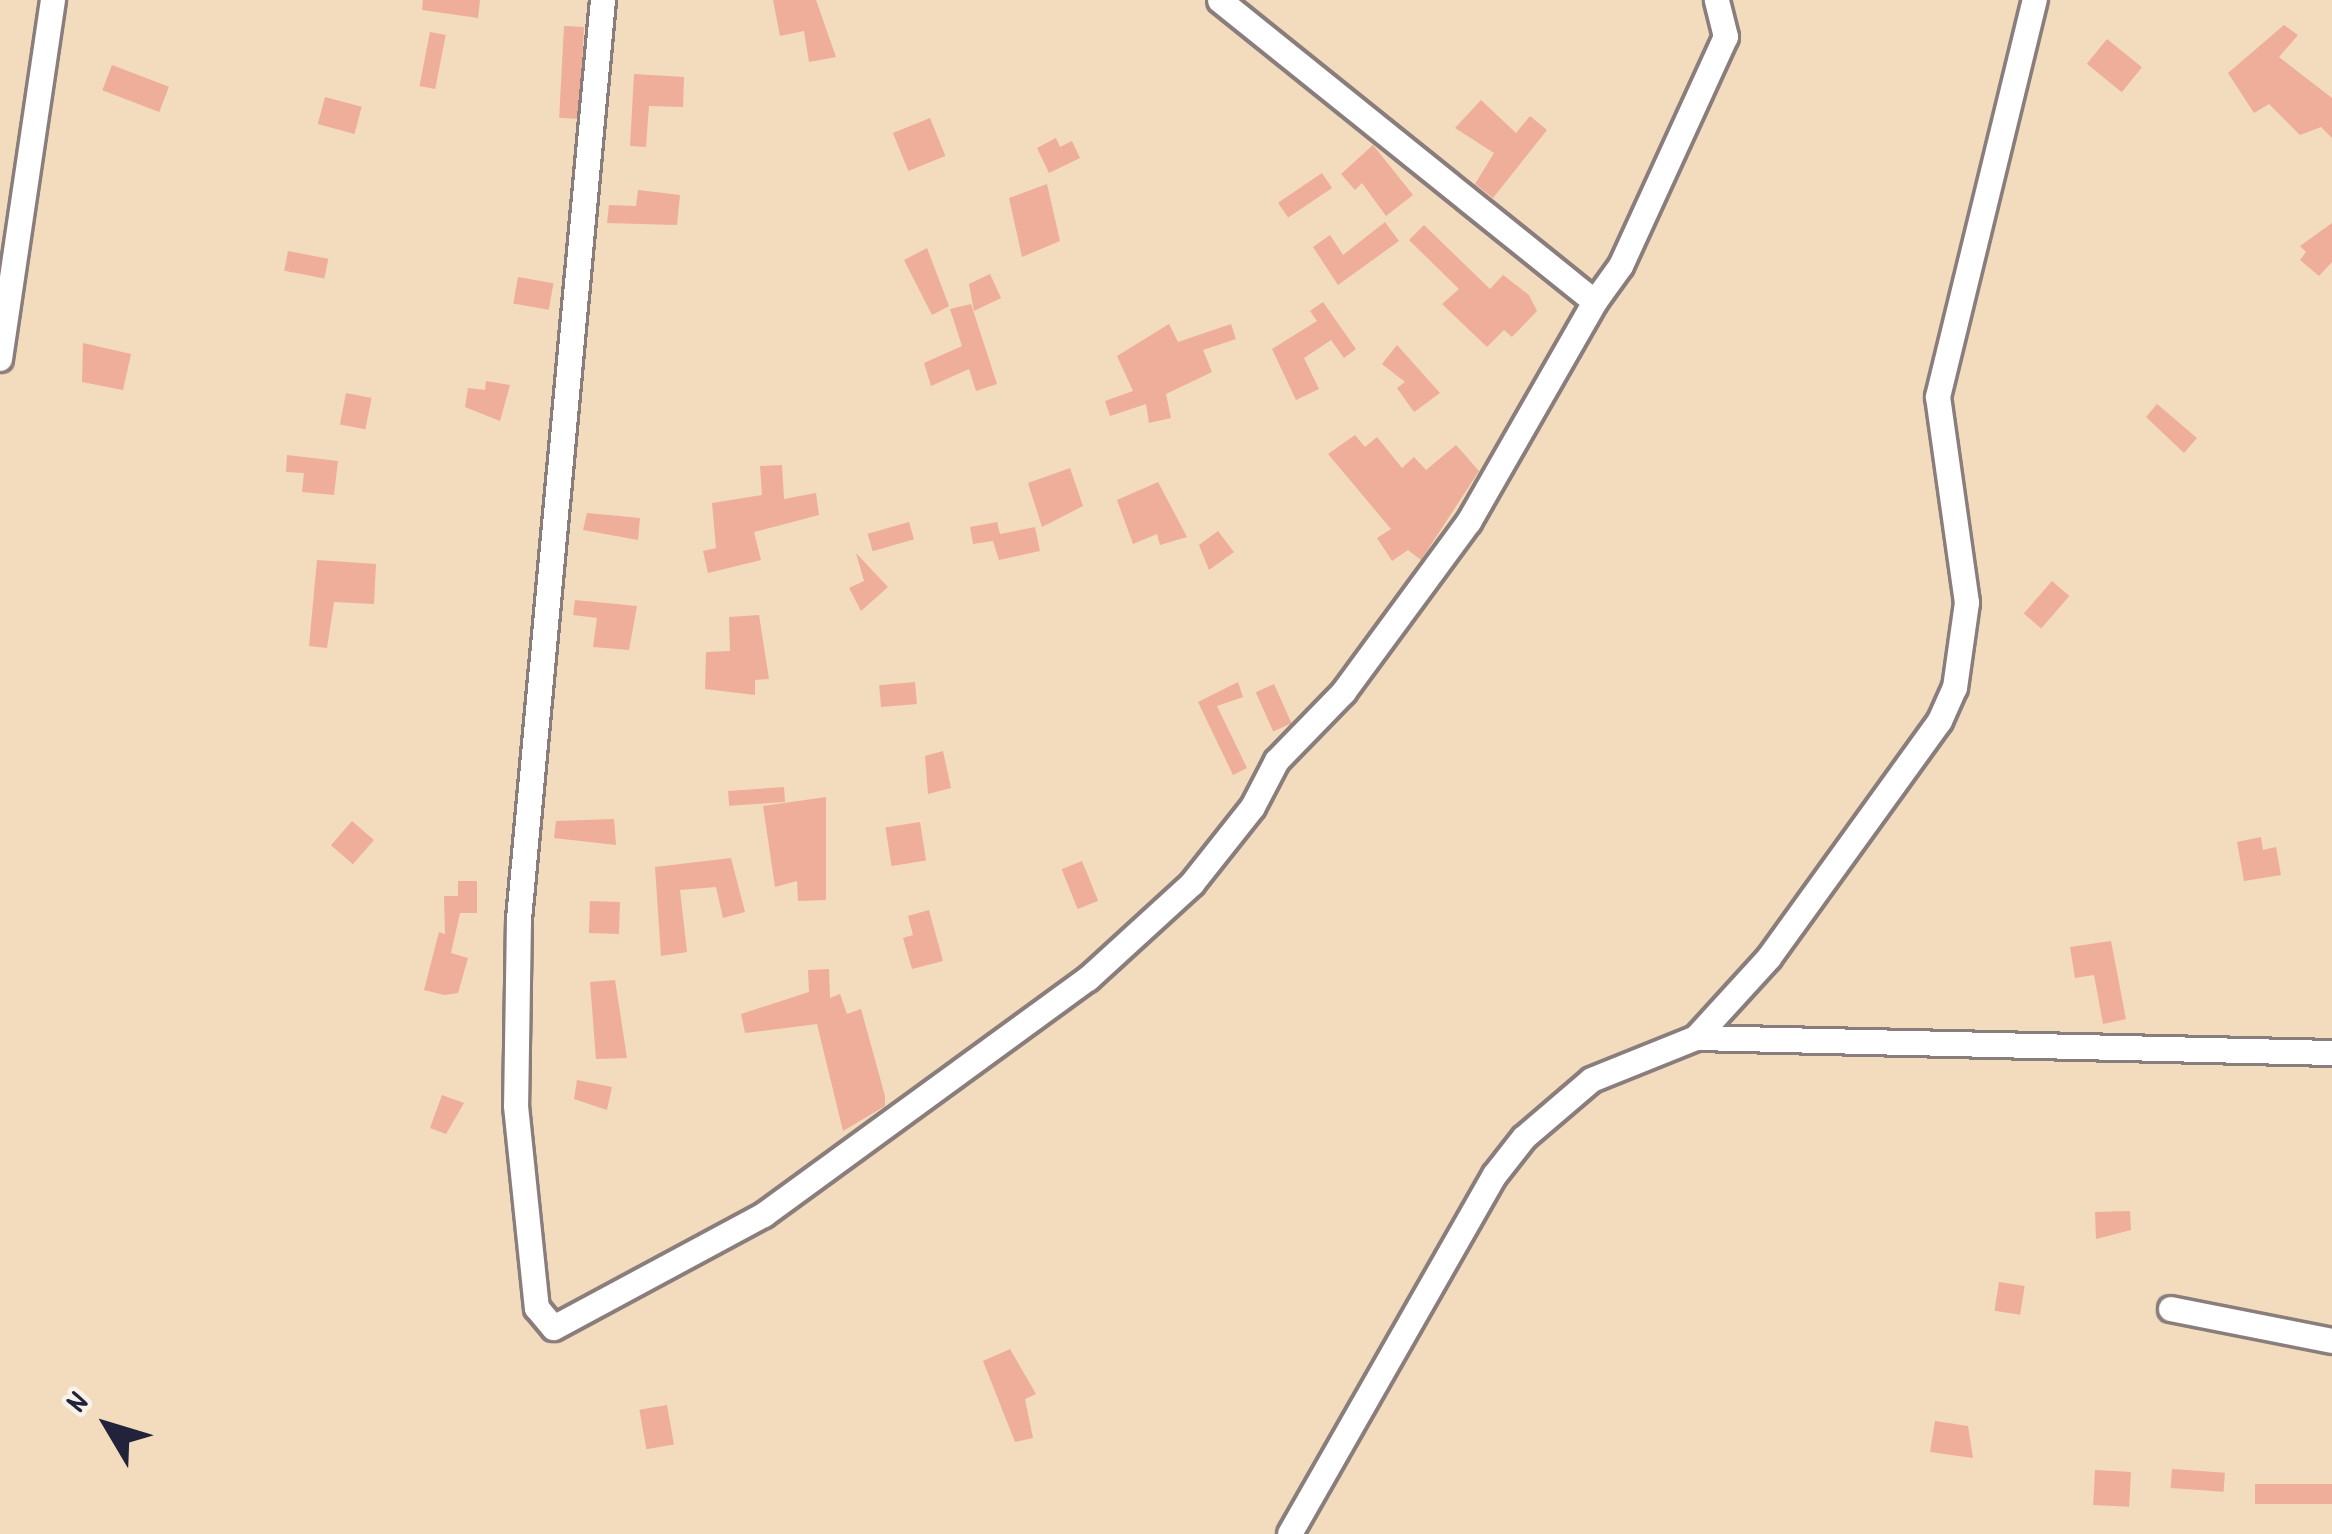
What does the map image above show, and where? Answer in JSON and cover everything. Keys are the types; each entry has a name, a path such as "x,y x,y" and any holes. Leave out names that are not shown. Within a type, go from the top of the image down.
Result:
{"street":[{"path":"0,359 53,0"},
{"path":"603,0 519,920 516,1106 537,1308 546,1327 764,1216 1088,980 1192,884 1253,807 1277,761 1344,692 1469,522 1594,302 1621,266 1726,37 1718,0"},
{"path":"1220,0 1594,302"},
{"path":"1696,1037 1769,958 1940,721 1955,688 1966,603 1938,397 2035,0"},
{"path":"1290,1534 1459,1235 1524,1138 1592,1080 1696,1037 2332,1053"},
{"path":"2171,1309 2332,1341"}],"building":[{"path":"423,0 480,0 478,18 422,10"},
{"path":"773,0 816,0 836,57 809,62 804,31 780,36"},
{"path":"2284,25 2298,35 2279,57 2332,98 2332,138 2321,127 2300,135 2269,104 2254,113 2228,73"},
{"path":"564,26 584,27 579,119 559,118"},
{"path":"430,32 446,35 435,89 420,86"},
{"path":"2107,39 2142,67 2122,92 2087,64"},
{"path":"112,65 169,87 159,112 102,90"},
{"path":"634,74 684,77 683,107 649,106 646,147 630,146"},
{"path":"325,97 362,107 354,134 318,124"},
{"path":"1481,100 1516,133 1530,116 1547,130 1493,198 1475,184 1494,153 1455,128"},
{"path":"930,118 945,156 908,171 893,133"},
{"path":"1056,138 1060,147 1072,141 1080,158 1049,173 1037,148"},
{"path":"1373,145 1413,195 1386,216 1362,183 1355,190 1341,174"},
{"path":"1322,173 1332,188 1288,218 1278,203"},
{"path":"1047,184 1060,241 1022,257 1009,198"},
{"path":"638,190 680,195 677,225 607,223 609,205 636,206"},
{"path":"1385,222 1399,241 1338,285 1313,247 1330,235 1343,255"},
{"path":"2332,223 2332,262 2319,276 2300,260 2306,252 2300,246"},
{"path":"1424,225 1490,289 1503,275 1529,295 1537,311 1512,337 1504,330 1487,347 1442,304 1459,289 1409,240"},
{"path":"927,248 949,306 932,315 904,260"},
{"path":"288,251 328,259 324,278 284,271"},
{"path":"990,274 1001,298 974,311 969,284"},
{"path":"518,277 553,283 549,310 513,304"},
{"path":"1323,302 1356,349 1344,358 1331,340 1304,358 1319,389 1296,400 1272,349 1317,321 1310,311"},
{"path":"971,304 997,384 976,391 969,369 931,386 924,363 962,346 950,309"},
{"path":"1169,324 1178,342 1231,324 1236,339 1203,350 1212,372 1166,394 1171,418 1149,423 1146,404 1110,416 1105,401 1133,391 1117,356"},
{"path":"83,343 131,354 123,390 82,382"},
{"path":"1397,345 1440,393 1414,412 1397,388 1405,382 1382,364"},
{"path":"486,381 510,385 500,421 465,407 468,388 485,390"},
{"path":"346,393 372,398 365,429 340,424"},
{"path":"2157,404 2197,438 2184,453 2146,417"},
{"path":"1355,435 1365,447 1377,437 1402,468 1414,457 1426,470 1456,445 1479,471 1421,560 1408,550 1392,561 1377,538 1391,529 1328,454"},
{"path":"287,455 338,461 334,495 302,492 304,473 286,472"},
{"path":"782,465 784,499 816,493 819,515 754,532 761,560 708,573 703,551 716,548 712,503 762,495 760,466"},
{"path":"1070,468 1083,506 1042,527 1028,483"},
{"path":"1158,482 1187,537 1160,545 1157,534 1133,544 1117,500"},
{"path":"587,513 640,518 638,540 583,530"},
{"path":"909,522 914,539 873,551 868,534"},
{"path":"997,522 1000,534 1035,527 1040,551 999,560 993,541 973,544 970,527"},
{"path":"1218,531 1234,552 1209,570 1199,545"},
{"path":"856,553 888,587 861,611 849,588 864,581"},
{"path":"317,560 376,564 374,604 334,602 327,648 309,646"},
{"path":"2052,581 2069,596 2041,629 2024,613"},
{"path":"575,600 637,606 629,650 593,647 597,618 573,615"},
{"path":"759,615 769,679 755,680 755,695 705,689 706,652 730,651 729,617"},
{"path":"915,682 917,704 881,707 879,685"},
{"path":"1238,682 1243,697 1217,706 1247,768 1233,775 1198,702"},
{"path":"1274,684 1291,723 1273,731 1256,692"},
{"path":"943,751 951,788 928,794 925,756"},
{"path":"784,787 785,802 729,806 728,791"},
{"path":"826,797 826,900 798,901 797,881 775,887 763,806"},
{"path":"614,819 616,845 554,838 556,821"},
{"path":"352,821 374,840 353,864 331,845"},
{"path":"920,822 926,861 892,866 885,827"},
{"path":"2261,837 2263,850 2276,847 2281,875 2244,881 2237,842"},
{"path":"731,858 745,912 723,918 716,887 680,890 687,952 661,956 655,867"},
{"path":"1082,861 1098,901 1078,909 1062,869"},
{"path":"458,881 477,881 477,913 460,913 451,953 468,958 458,993 444,995 424,990 439,932 445,934 444,896 458,896"},
{"path":"590,901 620,902 619,934 589,933"},
{"path":"929,910 943,961 912,969 903,938 913,935 908,916"},
{"path":"2111,941 2126,1019 2103,1024 2094,975 2075,978 2070,947"},
{"path":"829,969 830,998 840,994 847,1014 861,1009 885,1096 885,1106 843,1131 817,1024 745,1033 741,1014 809,992 808,970"},
{"path":"615,980 627,1058 596,1059 590,982"},
{"path":"577,1080 612,1087 607,1110 574,1099"},
{"path":"442,1095 464,1103 446,1134 430,1128"},
{"path":"2130,1211 2131,1230 2096,1239 2095,1212"},
{"path":"1999,1282 2025,1286 2020,1315 1994,1311"},
{"path":"1010,1349 1036,1394 1025,1399 1033,1438 1015,1442 983,1361"},
{"path":"667,1405 674,1444 646,1449 639,1410"},
{"path":"1935,1421 1968,1426 1973,1458 1930,1452"},
{"path":"2172,1469 2225,1473 2224,1492 2171,1488"},
{"path":"2095,1470 2131,1472 2129,1507 2093,1505"},
{"path":"2255,1484 2332,1484 2332,1504 2255,1504"}]}
